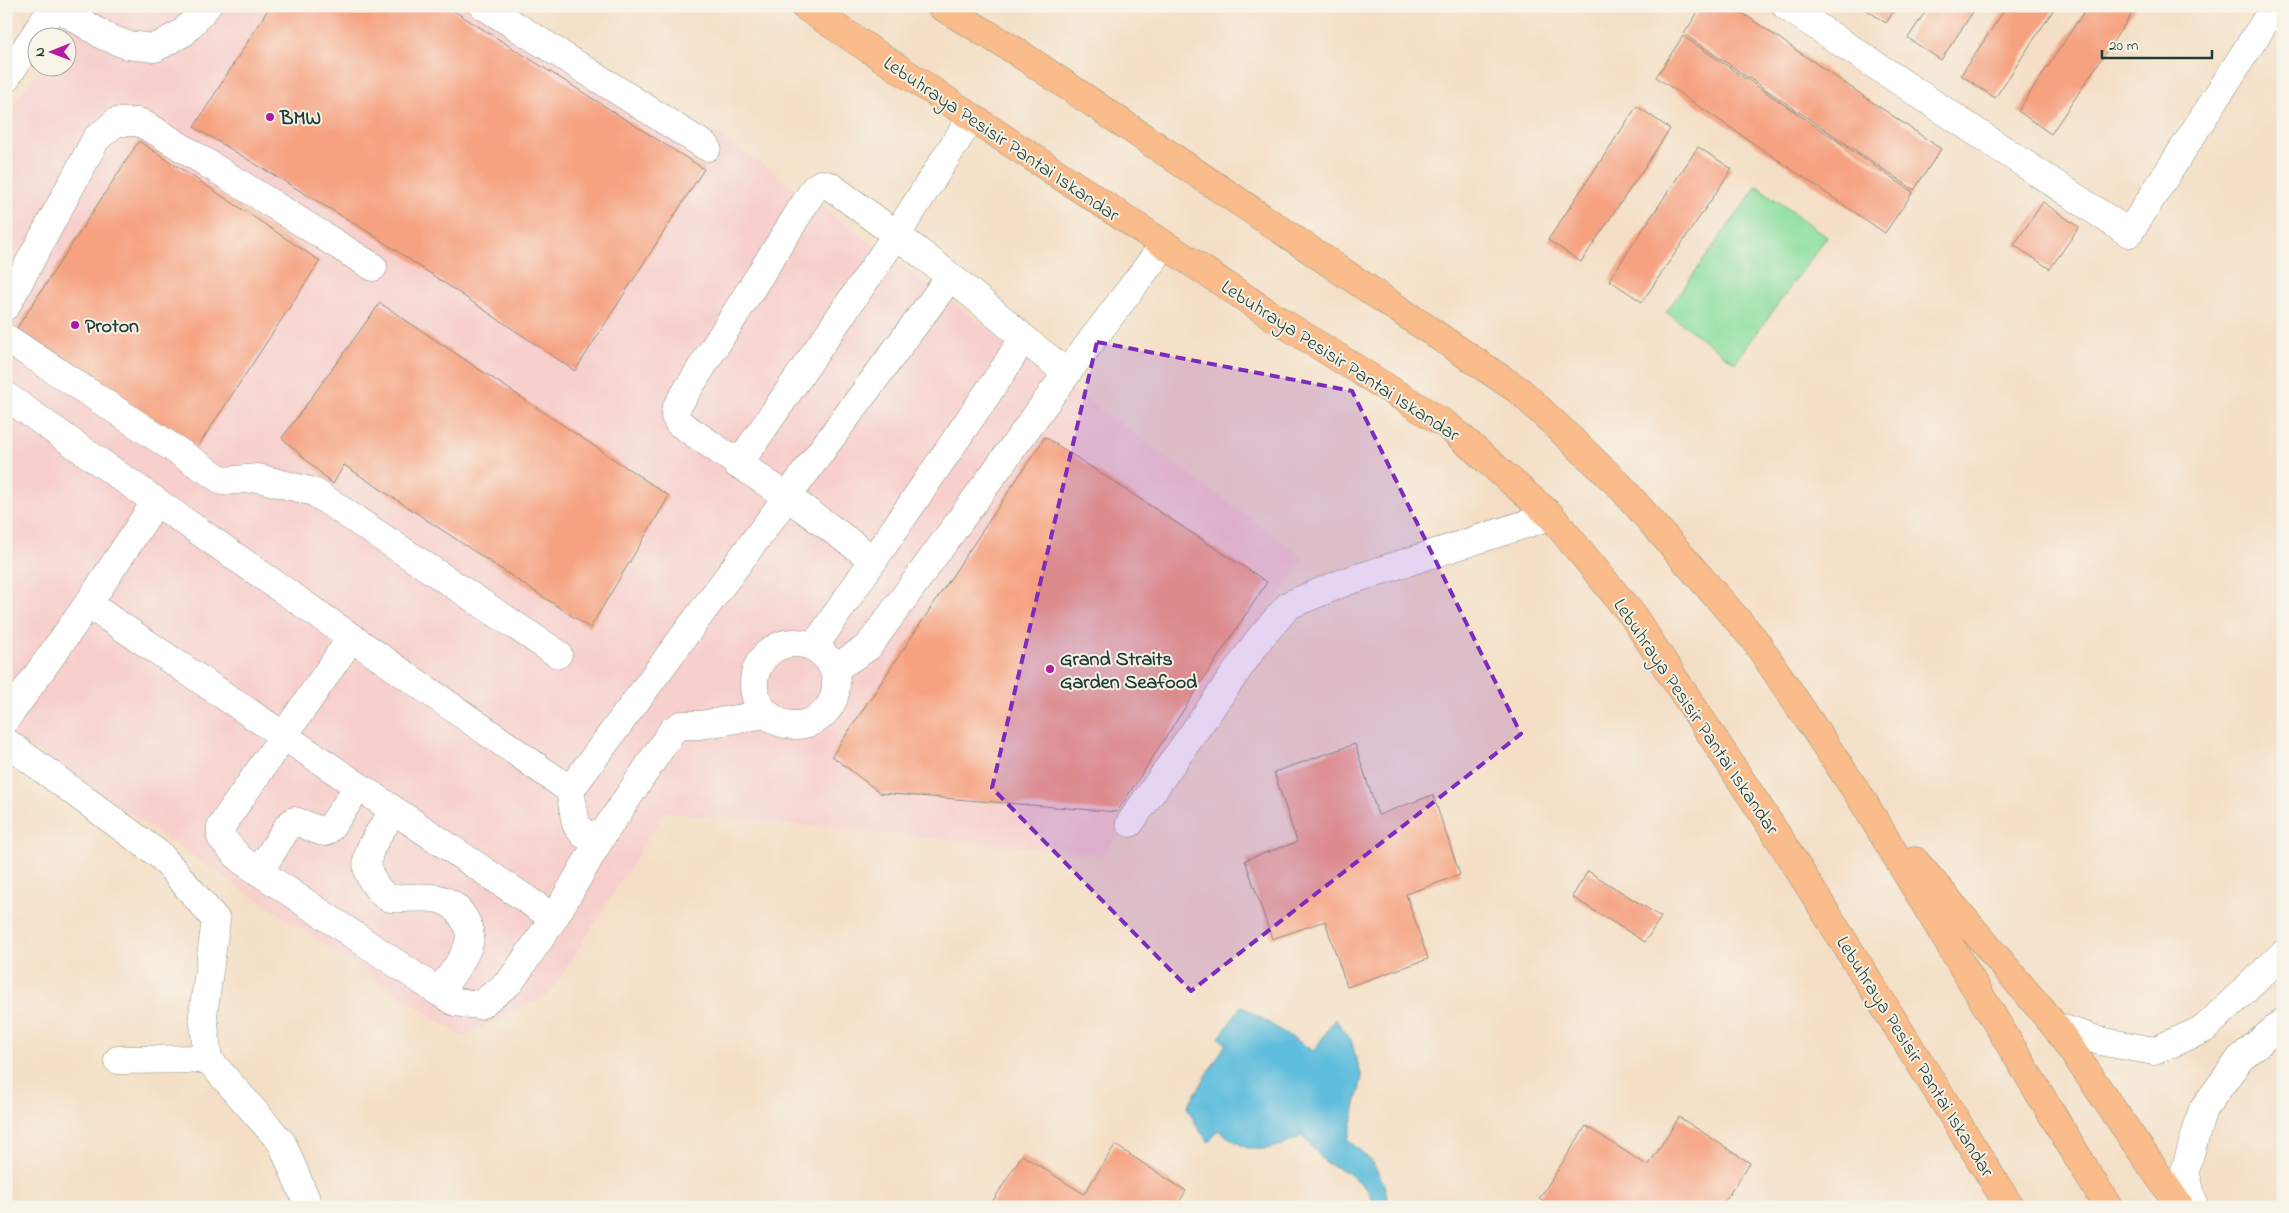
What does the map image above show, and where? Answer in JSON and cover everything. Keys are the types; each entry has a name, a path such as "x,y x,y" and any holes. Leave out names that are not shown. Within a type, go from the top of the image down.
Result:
{"highway":[{"name":"Lebuhraya Pesisir Pantai Iskandar","path":"804,6 1283,323 1448,426 1550,516 1633,616 1774,830 2010,1207"},
{"path":"941,6 1014,50 1521,392 1620,486 1754,639 1861,798 2108,1207"},
{"path":"976,6 1014,50"},
{"path":"1861,798 2055,1026 2180,1207"}],"street":[{"path":"6,78 55,6 104,36 127,45 155,48 184,32 207,6"},
{"path":"484,6 707,147"},
{"path":"1786,6 2129,233 2275,6"},
{"path":"738,465 897,234 971,118"},
{"path":"6,306 96,139 116,122 138,122 157,132 373,267"},
{"path":"874,560 789,498 679,424 675,416 676,408 814,189 821,184 830,186 897,234 1067,373"},
{"path":"834,669 868,647 1067,373 1164,245"},
{"path":"570,790 789,498 950,277"},
{"path":"6,338 224,481 258,478 314,492 558,654"},
{"path":"814,646 1004,369 1023,338"},
{"path":"6,396 156,503 352,637 570,790 576,824 583,834 602,836"},
{"path":"6,719 88,604 156,503"},
{"path":"1130,823 1260,638 1289,605 1345,582 1550,516"},
{"path":"88,604 554,918"},
{"path":"352,637 221,827 221,837 240,860 455,1002 480,1004 510,982 554,918 602,836 672,731 681,725 700,725 767,714"},
{"path":"801,642 814,646 822,652 834,669 836,683 834,697 828,709 818,718 806,724 792,725 779,722 767,714 759,704 754,692 754,679 758,666 770,651 788,643 801,642"},
{"path":"6,742 161,856 216,920 203,1016 208,1059 282,1143 309,1207"},
{"path":"259,872 288,826 294,821 302,822 317,831 325,832 331,827 358,787"},
{"path":"394,811 367,855 367,868 372,882 390,898 424,897 448,901 459,910 466,921 470,934 468,946 440,992"},
{"path":"2055,1026 2100,1042 2154,1051 2204,1029 2283,954"},
{"path":"2194,1207 2185,1171 2203,1108 2240,1058 2283,1022"},
{"path":"118,1060 208,1059"}],"highlighted area":[{"path":"1097,342 1352,391 1521,734 1191,991 992,788"}],"shaded area":[{"path":"79,6 511,6 746,152 1304,558 1104,855 665,812 550,994 463,1037 6,731 6,117 32,78 78,78 78,28 65,28"}],"green space":[{"path":"1757,186 1827,237 1735,363 1666,312"}],"water":[{"path":"1241,1006 1314,1051 1335,1019 1351,1040 1362,1078 1348,1140 1365,1155 1376,1169 1384,1185 1389,1207 1374,1207 1369,1191 1347,1172 1326,1163 1302,1136 1273,1148 1256,1149 1248,1148 1235,1142 1218,1130 1209,1142 1199,1130 1187,1107 1226,1044 1219,1038"}],"building":[{"path":"270,6 446,6 704,169 575,371 370,233 194,127"},
{"path":"1702,6 1732,6 1941,149 1914,190 1684,34"},
{"path":"1861,6 1897,6 1886,23"},
{"path":"1929,6 1977,6 1941,60 1908,38"},
{"path":"2007,6 2056,6 1995,98 1961,75"},
{"path":"2088,6 2137,6 2051,134 2018,111"},
{"path":"1683,36 1913,192 1885,233 1656,77"},
{"path":"1637,106 1670,129 1581,262 1548,240"},
{"path":"139,141 320,261 197,448 17,328"},
{"path":"1698,147 1732,169 1642,302 1609,280"},
{"path":"2043,202 2079,227 2050,269 2014,245"},
{"path":"380,303 669,496 590,628 344,465 333,484 282,438"},
{"name":"Grand Straits Garden Seafood","path":"1045,437 1267,582 1117,812 880,793 832,756"},
{"path":"1355,744 1378,815 1433,795 1460,875 1406,894 1428,959 1347,987 1325,921 1272,939 1245,860 1297,842 1274,772"},
{"path":"1588,871 1661,917 1645,942 1572,897"},
{"path":"1679,1117 1750,1163 1721,1207 1552,1207 1539,1199 1586,1126 1648,1166"},
{"path":"1115,1145 1186,1191 1176,1207 989,1207 1022,1155 1084,1194"}],"place":[{"name":"BMW","path":"270,117"},
{"name":"Proton","path":"75,325"},
{"name":"Grand Straits Garden Seafood","path":"1050,669"}]}
